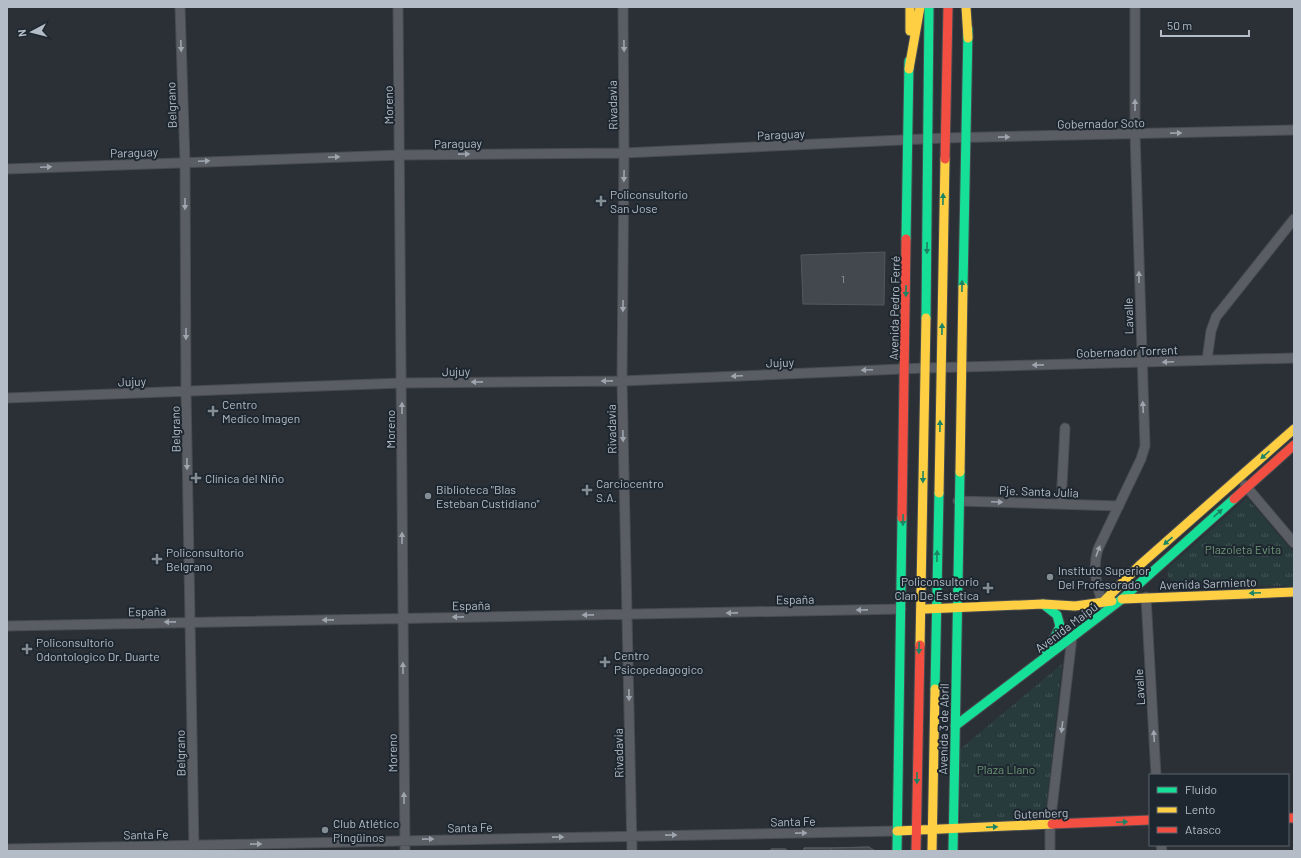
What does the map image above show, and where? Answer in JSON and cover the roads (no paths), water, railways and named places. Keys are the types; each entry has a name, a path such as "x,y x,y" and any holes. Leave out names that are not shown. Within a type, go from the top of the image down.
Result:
{"main road":[{"name":"Avenida Pedro Ferré","path":"901,609 906,369 910,7"},
{"path":"909,69 920,7"},
{"path":"916,851 929,139 929,7"},
{"path":"936,609 944,138 948,7"},
{"path":"956,608 968,38 967,7"},
{"name":"Avenida Maipú","path":"1103,602 1141,564 1294,429"},
{"name":"Avenida Maipú","path":"955,726 1122,599 1294,445"},
{"name":"Avenida Sarmiento","path":"936,609 1043,604 1076,606 1146,597 1294,592"},
{"path":"996,695 1056,638 1060,632 1061,628 1057,615 1053,610 1043,604"},
{"name":"Avenida 3 de Abril","path":"953,851 956,608"},
{"path":"897,851 901,609"},
{"name":"España","path":"901,609 936,609"},
{"name":"Avenida 3 de Abril","path":"932,851 936,609"},
{"name":"Gutenberg","path":"932,829 1149,820"},
{"name":"Santa Fe","path":"897,831 932,829"}],"street":[{"name":"Belgrano","path":"180,7 185,162 186,390 194,848"},
{"name":"Moreno","path":"398,7 405,851"},
{"name":"Rivadavia","path":"623,7 624,153 622,380 632,851"},
{"name":"Lavalle","path":"1107,611 1098,588 1094,562 1098,549 1145,446 1141,363 1135,7"},
{"name":"Gobernador Soto","path":"909,140 1294,130"},
{"name":"Paraguay","path":"7,169 400,155 624,153 909,140"},
{"path":"1207,360 1211,331 1216,317 1294,219"},
{"name":"Gobernador Torrent","path":"941,368 1294,358"},
{"name":"Jujuy","path":"7,398 186,390 402,383 622,380 941,368"},
{"path":"1061,504 1065,428"},
{"path":"1239,478 1294,543"},
{"name":"Pje. Santa Julia","path":"958,501 1118,506"},
{"name":"Lavalle","path":"1146,597 1156,774"},
{"name":"España","path":"7,626 901,609"},
{"path":"1050,851 1050,825 1072,637"},
{"name":"Santa Fe","path":"7,849 194,848 405,840 897,831"}],"place":[{"name":"Policonsultorio San Jose","path":"601,201"},
{"name":"Centro Medico Imagen","path":"213,411"},
{"name":"Clínica del Niño","path":"196,478"},
{"name":"Carciocentro S.A.","path":"587,490"},
{"name":"Biblioteca \"Blas Esteban Custidiano\"","path":"428,496"},
{"name":"Policonsultorio Belgrano","path":"157,559"},
{"name":"Instituto Superior Del Profesorado","path":"1050,577"},
{"name":"Policonsultorio Clan De Estetica","path":"988,588"},
{"name":"Policonsultorio Odontologico Dr. Duarte","path":"27,649"},
{"name":"Centro Psicopedagogico","path":"605,662"},
{"name":"Club Atlético Pingüinos","path":"325,830"}],"park label":[{"name":"Plazoleta Evita","path":"1243,549"},
{"name":"Plaza Llano","path":"1006,769"}]}
